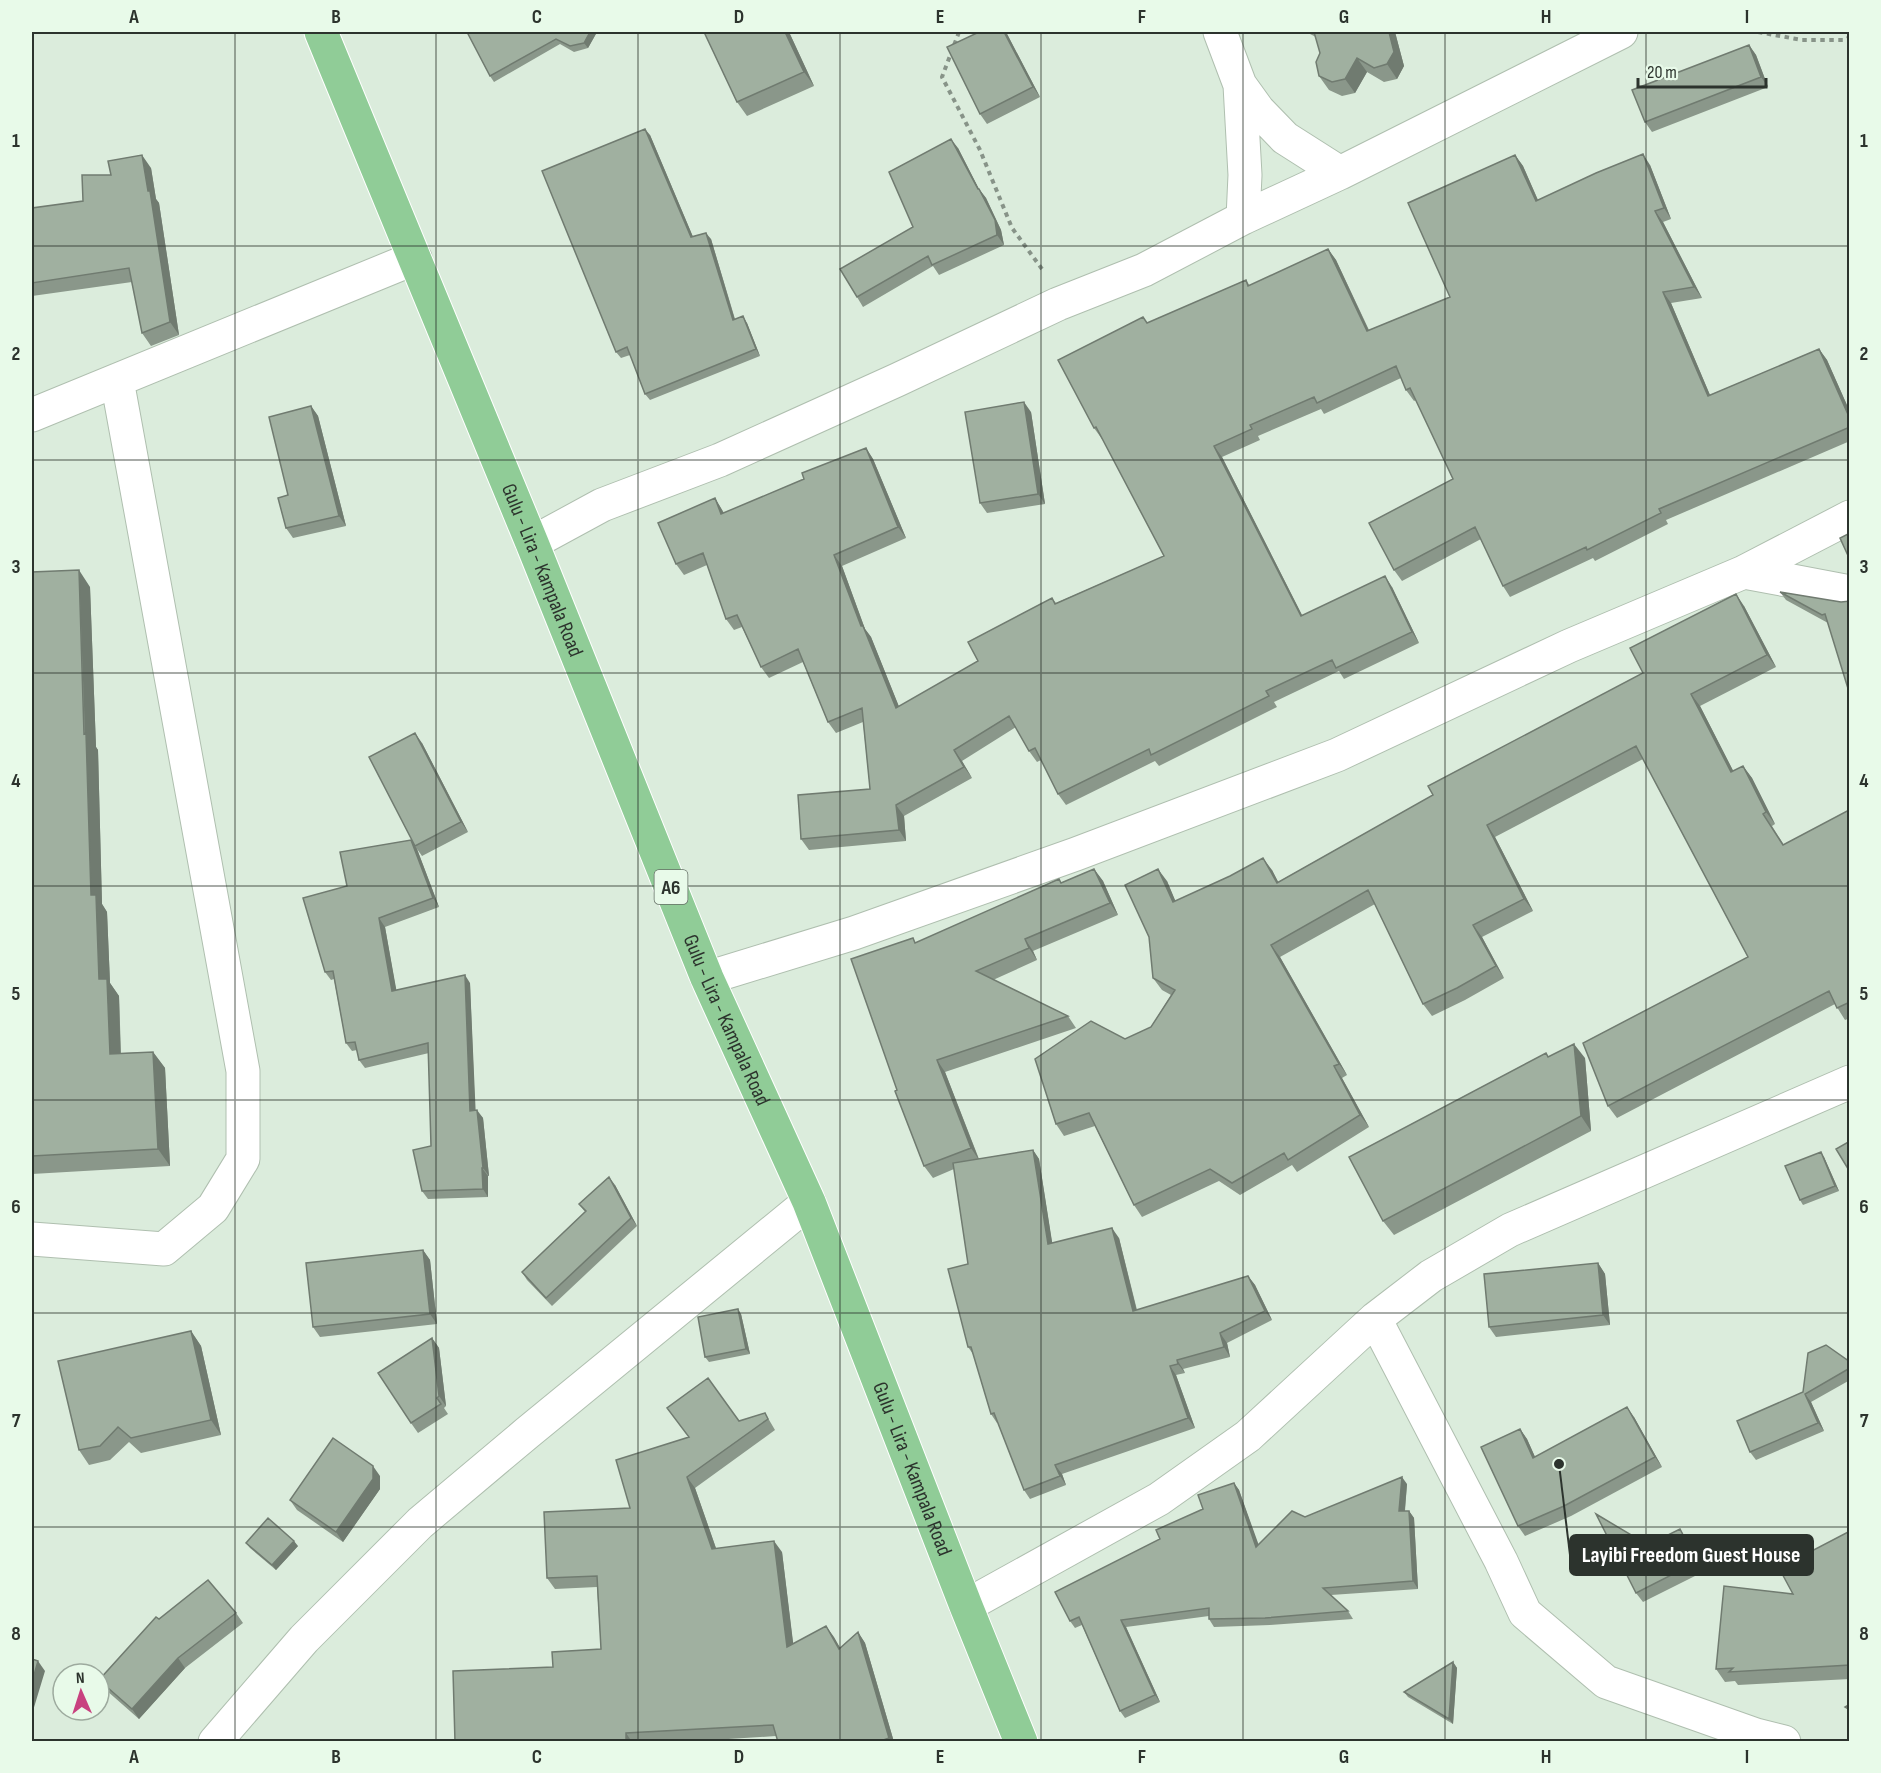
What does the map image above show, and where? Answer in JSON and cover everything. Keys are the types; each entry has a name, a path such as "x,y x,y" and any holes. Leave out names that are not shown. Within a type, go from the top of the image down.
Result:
{"main road":[{"name":"Gulu - Lira - Kampala Road","path":"321,32 532,543 707,978 809,1202 1021,1742"}],"street":[{"path":"1220,32 1240,85 1258,110 1285,138 1340,172"},
{"path":"532,543 602,505 720,460 1058,304 1144,270 1243,218 1621,32"},
{"path":"1240,85 1245,175 1243,218"},
{"path":"32,415 415,258"},
{"path":"32,1239 164,1249 213,1208 243,1159 243,1071 117,380"},
{"path":"707,978 865,930 1087,850 1336,755 1569,646 1744,572 1850,517"},
{"path":"1744,572 1850,592"},
{"path":"966,1606 1159,1499 1248,1436 1375,1319 1431,1276 1510,1230 1850,1082"},
{"path":"215,1742 304,1639 420,1523 809,1202"},
{"path":"1375,1319 1502,1561 1525,1613 1606,1682 1784,1742"}],"path":[{"path":"959,32 942,77 980,150 1012,228 1042,268 1058,304"},
{"path":"1758,32 1802,40 1844,40 1850,37"}],"building":[{"path":"467,32 590,32 584,43 570,46 556,39 490,76"},
{"path":"704,32 785,32 804,72 737,102"},
{"path":"979,32 1004,32 1033,87 980,114 947,47"},
{"path":"1314,32 1389,32 1394,52 1387,64 1374,68 1357,58 1345,79 1332,82 1319,76 1316,62 1320,53"},
{"path":"1749,45 1761,77 1645,122 1632,90"},
{"path":"645,129 691,237 706,233 733,320 743,316 756,349 645,394 627,347 616,352 542,171"},
{"path":"951,139 995,220 997,235 932,265 928,256 857,297 840,269 913,227 889,172"},
{"path":"1643,154 1664,208 1655,211 1694,287 1663,292 1708,396 1819,349 1850,419 1850,427 1659,509 1661,513 1587,550 1586,547 1503,586 1475,527 1394,570 1369,523 1453,479 1410,388 1406,390 1396,366 1317,403 1314,397 1250,425 1252,429 1214,446 1301,616 1385,576 1412,632 1336,668 1332,660 1266,691 1269,696 1151,755 1149,749 1058,794 1035,748 1029,751 1009,716 954,750 964,767 896,805 899,830 801,839 798,795 870,789 862,708 828,722 798,649 761,667 737,615 726,619 703,553 676,564 658,523 715,498 721,514 804,479 802,473 866,448 898,527 834,555 896,708 978,661 968,642 1052,598 1055,604 1164,556 1058,360 1143,317 1147,323 1246,280 1248,286 1328,249 1367,331 1450,297 1408,203 1515,155 1536,201"},
{"path":"142,155 148,191 150,191 170,322 142,333 129,268 32,283 32,208 83,201 82,175 111,175 108,161"},
{"path":"1024,402 1038,494 980,503 965,412"},
{"path":"311,406 339,516 286,528 278,498 288,495 269,417"},
{"path":"1850,533 1850,560 1840,538"},
{"path":"79,570 91,895 96,895 99,979 107,979 110,1054 153,1052 158,1149 32,1156 32,572"},
{"path":"1780,592 1841,602 1850,601 1850,695 1825,614 1822,615"},
{"path":"1736,594 1767,655 1691,694 1731,772 1743,766 1766,812 1763,814 1783,845 1849,810 1850,1002 1837,1008 1829,991 1608,1106 1583,1043 1748,957 1636,746 1487,825 1524,899 1473,925 1496,966 1457,988 1423,1004 1368,890 1271,945 1339,1064 1334,1066 1360,1115 1288,1160 1284,1153 1232,1183 1210,1169 1134,1205 1089,1113 1056,1124 1035,1059 1091,1021 1125,1039 1151,1027 1175,990 1153,978 1149,937 1125,885 1158,869 1173,902 1263,858 1277,883 1433,795 1428,786 1643,673 1630,648"},
{"path":"415,733 461,822 415,846 369,757"},
{"path":"411,840 433,898 379,918 392,991 465,975 470,1111 477,1110 483,1189 422,1191 413,1150 431,1146 428,1043 359,1060 355,1042 346,1043 333,971 325,972 303,898 347,886 340,852"},
{"path":"1094,869 1110,903 1025,939 1029,948 976,971 1068,1016 937,1060 971,1148 924,1166 895,1091 897,1090 851,959 913,938 915,943 1059,879 1061,883"},
{"path":"1574,1044 1581,1116 1383,1221 1349,1157 1546,1053 1548,1057"},
{"path":"1850,1141 1850,1172 1836,1149"},
{"path":"1033,1150 1048,1244 1112,1228 1133,1311 1248,1276 1265,1311 1220,1333 1224,1347 1177,1360 1178,1364 1170,1366 1188,1418 1055,1465 1060,1476 1024,1490 994,1413 991,1414 971,1347 968,1347 948,1269 968,1264 953,1163"},
{"path":"1821,1152 1835,1186 1800,1200 1785,1166"},
{"path":"609,1177 631,1218 546,1298 522,1272 586,1211 579,1204"},
{"path":"423,1250 430,1314 313,1327 306,1263"},
{"path":"1598,1263 1603,1315 1489,1327 1484,1274"},
{"path":"738,1309 746,1349 705,1357 698,1317"},
{"path":"191,1331 211,1420 131,1438 118,1427 100,1446 79,1450 58,1361"},
{"path":"432,1338 439,1396 437,1398 441,1404 411,1423 378,1373"},
{"path":"1826,1345 1850,1362 1850,1368 1805,1394 1818,1423 1750,1452 1737,1421 1803,1392 1808,1353"},
{"path":"708,1378 739,1421 765,1413 768,1419 687,1477 712,1549 774,1541 787,1647 826,1626 839,1649 858,1632 889,1738 878,1742 778,1742 773,1725 626,1733 626,1742 455,1742 453,1671 553,1667 552,1652 601,1649 597,1576 547,1578 544,1512 630,1508 616,1460 689,1437 667,1408"},
{"path":"1627,1407 1655,1457 1564,1506 1518,1526 1481,1447 1520,1429 1533,1458"},
{"path":"333,1438 373,1466 373,1479 336,1532 290,1500"},
{"path":"1402,1477 1399,1511 1409,1511 1413,1581 1323,1588 1348,1611 1265,1618 1209,1619 1209,1608 1121,1620 1155,1695 1120,1711 1079,1617 1070,1621 1055,1592 1160,1539 1156,1530 1203,1509 1198,1495 1234,1483 1256,1547 1292,1511 1305,1517"},
{"path":"1596,1514 1648,1545 1680,1529 1697,1562 1636,1593"},
{"path":"268,1518 294,1541 272,1565 246,1543"},
{"path":"1850,1531 1850,1665 1729,1672 1733,1668 1716,1669 1724,1586 1793,1594 1779,1568"},
{"path":"208,1580 236,1613 178,1658 132,1709 111,1691 111,1667 156,1617 159,1619"},
{"path":"32,1659 38,1661 32,1682"},
{"path":"1453,1662 1449,1719 1404,1692"}],"place":[{"name":"Layibi Freedom Guest House","path":"1559,1464"}]}
